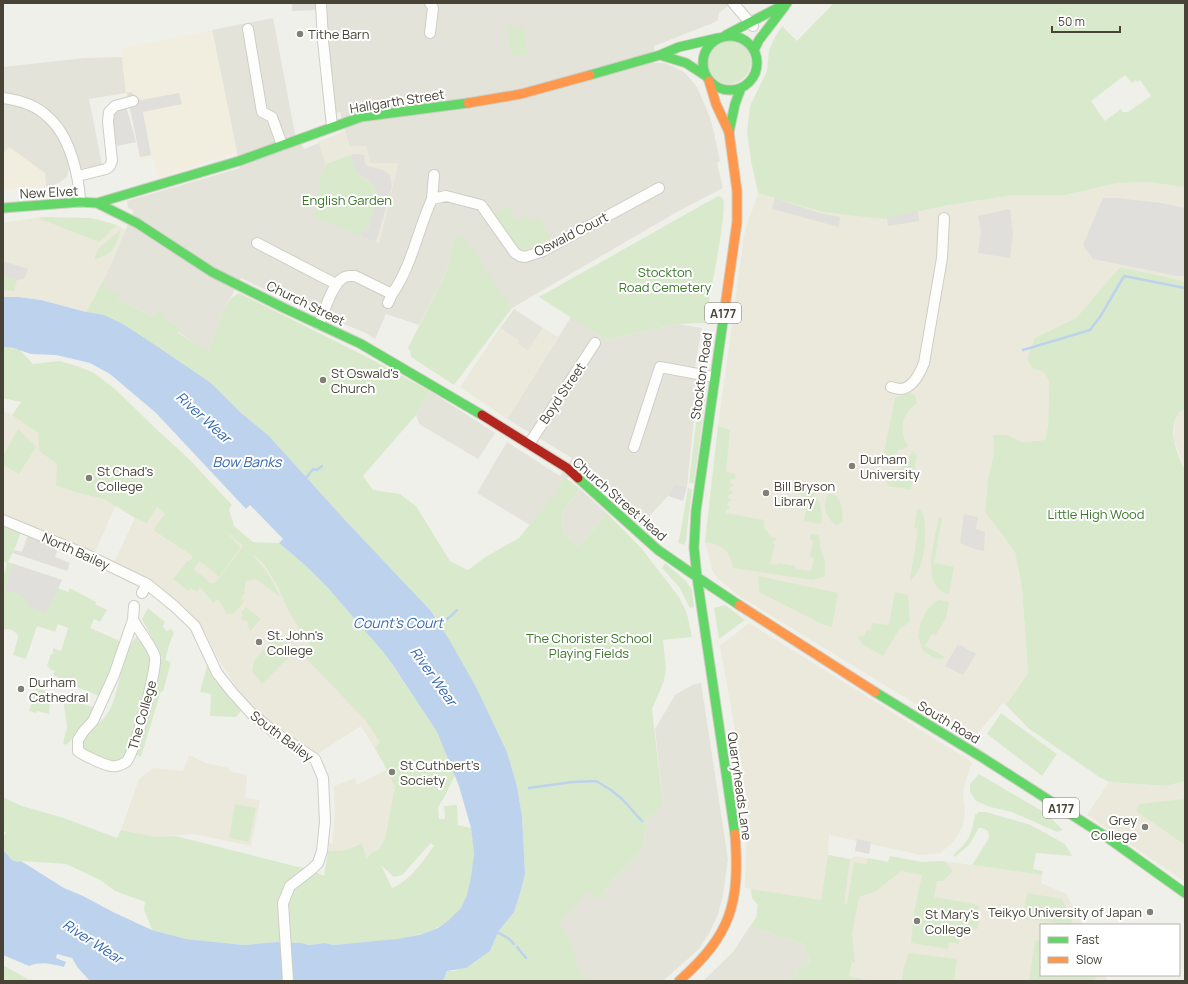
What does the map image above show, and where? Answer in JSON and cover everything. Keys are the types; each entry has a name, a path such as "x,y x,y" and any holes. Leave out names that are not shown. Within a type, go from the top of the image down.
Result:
{"street":[{"path":"321,3 323,40 332,126"},
{"path":"733,3 750,22 759,40"},
{"path":"707,79 702,68 705,51 711,43 787,3"},
{"path":"754,50 759,40 787,3"},
{"path":"430,33 433,5"},
{"path":"248,29 262,112 272,117 282,145"},
{"path":"660,55 686,63 724,90 741,88 748,83 755,72 757,58 749,43 742,38 734,36 722,37"},
{"name":"Hallgarth Street","path":"97,203 204,172 361,117 458,105 521,94 660,55 679,47 722,37"},
{"name":"Stockton Road","path":"697,577 694,548 695,516 738,212 737,191 729,132 716,104 707,79"},
{"name":"Stockton Road","path":"729,132 735,104 741,88"},
{"path":"3,98 28,104 37,108 49,117 60,132 71,152 78,176 80,202"},
{"path":"78,176 106,169 110,166 112,161 108,122 109,112 115,106 133,101"},
{"path":"388,304 404,273 419,236 426,212 432,199 434,175"},
{"name":"Oswald Court","path":"432,199 446,196 481,205 515,253 525,257 553,246 659,188"},
{"name":"New Elvet","path":"3,208 80,202 97,203"},
{"name":"Church Street","path":"97,203 137,224 212,272 361,344 422,378 504,429"},
{"path":"891,387 901,389 912,383 919,374 924,363 942,258 944,218"},
{"path":"257,243 336,284"},
{"path":"319,324 336,284 344,277 349,275 355,276 392,294"},
{"name":"Boyd Street","path":"528,444 595,343"},
{"path":"634,447 660,367 714,377"},
{"name":"Church Street Head","path":"504,429 567,468 658,550 697,577"},
{"name":"North Bailey","path":"3,520 79,552 144,589"},
{"name":"South Road","path":"697,577 882,697 983,758 1102,834 1185,893"},
{"name":"Quarryheads Lane","path":"679,981 709,951 722,932 732,906 735,892 736,864 730,804 697,577"},
{"name":"South Bailey","path":"144,589 174,606 195,626 217,673 232,692 251,713 274,732 315,759 323,778 325,822 322,851 318,863 290,886 284,898 288,981"},
{"name":"The College","path":"133,620 155,655 156,664 144,714 131,754 127,762 121,765 111,766 82,754 78,751 77,746 78,740 92,721 112,681 133,620 134,606"}],"shaded area":[{"path":"292,3 316,3 316,10 292,11"},
{"path":"324,3 732,3 719,13 718,20 713,23 654,46 654,63 665,63 682,71 697,87 712,124 720,161 717,163 723,188 677,212 512,308 455,236 447,270 419,325 386,314 375,339 366,333 302,307 241,278 224,310 208,353 178,332 181,328 164,319 158,310 153,316 117,300 106,288 105,277 134,211 128,208 127,201 240,168 212,30 273,18 295,134 304,149 319,143 326,164 320,179 361,236 379,243 398,163 370,163 349,146 340,112 333,114"},
{"path":"212,30 237,152 159,178 153,157 140,160 126,93 121,48"},
{"path":"122,57 126,93 89,99 102,165 69,169 67,177 59,183 46,187 44,173 9,147 3,154 3,67 84,58"},
{"path":"131,92 141,100 179,93 182,104 143,112 151,155 140,157 127,93"},
{"path":"125,102 136,142 117,146 109,112"},
{"path":"344,130 349,146 367,146 370,163 398,163 379,243 314,216 320,179 326,164 318,142"},
{"path":"9,147 45,173 46,187 3,190 3,154"},
{"path":"352,154 364,155 365,163 368,166 383,170 390,175 392,187 376,242 361,236 362,231 368,230 378,194 374,186 368,180 357,173 351,156"},
{"name":"Durham University","path":"1147,182 1185,187 1185,281 1120,267 1076,318 1035,339 1033,369 1044,372 1049,381 1048,427 1045,440 1022,442 1014,439 993,440 994,453 988,479 985,512 1015,552 1022,589 1028,673 1006,705 1003,703 973,739 739,596 718,579 712,570 705,542 718,426 744,236 758,193 822,212 943,206 1014,195 1066,195 1117,183"},
{"path":"775,198 819,213 840,217 839,227 772,209"},
{"path":"1103,198 1117,198 1161,203 1185,208 1185,276 1177,276 1093,259 1083,245"},
{"path":"1010,209 1013,234 1010,258 978,253 981,231 978,216"},
{"path":"918,211 919,221 888,226 887,218"},
{"path":"41,217 98,219 117,225 126,230 105,277 86,312 41,300 19,297 3,297 3,223"},
{"path":"3,261 28,269 24,279 17,280 3,275"},
{"path":"514,309 543,328 528,351 517,344 519,341 500,328"},
{"path":"571,317 606,340 678,324 702,328 695,367 671,363 670,375 698,379 687,487 674,484 668,496 642,524 613,494 576,465 535,528 477,493 507,442 560,476 572,458 507,419"},
{"path":"500,328 519,341 518,344 528,350 543,328 558,337 507,419 460,387"},
{"path":"77,366 94,373 116,390 188,458 157,507 165,514 192,554 200,560 225,530 243,546 253,552 254,555 263,563 277,585 288,610 372,710 405,786 394,877 380,864 367,858 362,843 345,851 328,851 329,843 332,844 334,826 334,786 355,778 357,785 387,769 361,726 317,754 269,722 255,710 240,693 216,655 206,634 192,617 148,578 114,562 135,518 116,505 94,554 3,514 3,411 12,415"},
{"path":"430,391 495,433 478,459 419,424 416,415"},
{"path":"1185,410 1185,469 1174,440 1175,422 1178,414"},
{"path":"674,484 687,487 683,501 668,496"},
{"path":"580,489 607,513 579,547 563,533 562,512"},
{"path":"964,514 978,517 976,529 985,532 984,551 974,549 960,543"},
{"path":"28,535 58,549 55,557 70,563 67,571 13,553 14,550 22,552"},
{"path":"13,564 62,580 46,613 29,607 25,598 15,592 10,591 4,594"},
{"path":"749,623 972,762 963,793 965,811 963,826 954,841 940,853 921,855 829,835 828,855 850,859 855,856 888,862 890,856 922,862 944,861 1042,875 1041,883 1066,894 1082,924 1040,924 1040,976 1106,976 1107,981 826,981 810,961 803,944 750,926 756,918 758,905 752,898 751,889 745,888 748,804 720,646"},
{"path":"958,644 976,654 963,675 945,666"},
{"path":"701,683 728,859 723,895 718,914 710,932 699,949 663,981 529,981 574,948 558,923 589,890 598,900 614,878 643,848 647,819 663,804 655,729 675,695 692,685"},
{"path":"189,755 206,763 229,768 229,771 247,775 245,798 260,800 251,846 194,834 156,837 121,830 139,779 153,768 183,771"},
{"name":"Grey College","path":"1185,781 1185,882 1087,815 1109,782 1166,786"},
{"path":"857,839 871,842 869,854 855,851"},
{"path":"750,926 803,944 810,961 789,981 703,981 733,952"}],"green space":[{"path":"831,3 1185,3 1185,187 1147,182 1117,183 1066,195 1014,195 943,206 884,219 822,212 758,193 751,161 747,131 750,106 767,71 769,50 782,26 797,41 832,5","holes":["1125,75 1132,83 1135,80 1137,82 1140,80 1151,96 1128,112 1123,112 1121,109 1105,121 1091,101"]},
{"path":"508,27 524,27 527,55 511,56"},
{"path":"725,40 733,40 745,46 751,58 751,66 745,78 733,84 725,84 713,78 707,66 707,58 713,46"},
{"name":"English Garden","path":"351,156 358,173 372,184 378,194 368,230 362,231 361,236 314,216 320,179 326,164"},
{"name":"Stockton Road Cemetery","path":"718,196 722,197 723,199 723,220 705,323 678,324 606,340 539,297"},
{"path":"508,206 516,221 526,215 530,222 539,217 550,238 527,249 519,248 493,214"},
{"path":"41,217 90,218 117,225 99,242 40,219"},
{"path":"120,230 117,242 113,249 106,255 94,260 98,249"},
{"path":"455,235 465,238 512,308 454,385 411,357 408,348 447,270"},
{"name":"Little High Wood","path":"1120,267 1185,281 1185,410 1178,414 1173,432 1176,447 1185,469 1185,781 1166,786 1109,782 1099,777 1028,728 1006,705 1028,673 1022,589 1015,552 985,512 988,479 994,453 993,435 1006,435 1022,442 1045,440 1048,427 1049,381 1044,372 1033,369 1027,359 1035,338 1076,318"},
{"path":"3,275 17,280 14,291 3,290"},
{"name":"The Chorister School Playing Fields","path":"105,277 106,288 119,293 117,300 153,316 158,310 165,315 164,319 181,328 178,333 208,352 224,310 231,298 239,293 367,357 430,391 416,415 363,476 373,490 400,494 416,506 450,561 468,570 487,556 519,538 566,478 580,489 562,512 563,533 579,547 607,513 642,549 679,597 687,614 692,637 663,640 666,668 664,681 652,709 663,805 647,819 643,848 614,878 598,900 589,891 559,923 574,948 576,967 589,981 443,981 447,971 455,971 490,951 498,932 514,912 520,894 525,874 522,816 517,786 507,752 440,624 431,611 345,520 269,436 240,412 86,312"},
{"path":"3,347 20,350 33,364 59,361 94,373 116,390 188,458 232,505 229,509 234,526 253,542 279,543 306,566 328,588 384,653 437,732 455,775 438,807 439,819 445,819 444,806 457,805 458,825 471,828 474,855 473,868 467,896 461,908 450,919 436,928 403,938 334,945 325,943 309,945 302,943 277,942 244,945 186,939 152,930 144,910 145,902 115,891 100,880 66,864 17,862 12,860 5,852 3,852 3,839 6,832 3,831 3,797 22,806 64,818 117,838 121,830 156,837 176,836 307,868 324,876 328,851 346,850 362,843 367,858 371,853 379,849 385,839 395,787 375,748 380,742 365,720 305,657 312,649 288,610 277,585 263,563 253,555 269,575 280,597 256,579 246,581 244,594 241,598 244,601 234,614 227,614 218,599 213,603 200,587 197,592 190,588 188,591 173,579 193,556 153,530 165,514 157,507 147,523 135,518 104,499 78,493 56,485 57,464 39,451 38,433 12,415 21,402 3,398","holes":["224,530 243,546 219,578 214,583 210,583 194,569 200,561 219,577 240,548 240,546","431,843 434,846 416,870 399,885 392,888 381,865 394,877 402,875"]},
{"path":"701,379 708,380 694,483 689,483"},
{"path":"909,393 915,395 917,403 908,412 903,423 903,434 908,446 903,449 899,449 895,454 890,455 888,459 882,463 895,398"},
{"path":"718,426 730,430 726,472 736,474 735,479 731,479 730,483 733,484 733,487 730,486 729,491 732,491 732,494 729,494 728,498 731,499 731,502 728,501 727,506 730,506 729,509 726,509 726,513 764,520 763,526 771,537 776,538 773,544 775,544 770,564 777,565 777,563 795,566 795,569 811,571 814,558 810,557 813,540 810,539 811,534 819,535 821,550 825,561 825,576 813,580 733,568 730,557 725,550 711,543 705,542"},
{"path":"18,429 36,447 19,474 3,465 3,456"},
{"path":"913,451 917,455 911,490 889,486 886,483 890,478 894,477 896,471 909,459 909,456"},
{"path":"800,484 809,486 818,499 822,513 821,524 804,521 807,504 799,492"},
{"path":"688,488 692,489 686,541 684,545 678,543"},
{"path":"829,493 837,497 841,504 843,513 842,522 836,525 827,515 825,506 825,501"},
{"path":"917,509 921,510 924,517 925,543 919,569 915,576 910,580 918,529 914,528"},
{"path":"939,517 942,518 934,563 954,567 949,594 940,590 934,582 932,573 932,549"},
{"path":"3,526 21,532 8,562 62,580 58,588 68,592 70,588 96,602 95,604 107,610 100,622 94,619 90,628 120,641 101,697 60,680 60,678 53,675 55,671 49,669 47,666 51,654 53,654 53,648 61,651 68,628 58,624 55,632 37,626 26,659 13,655 18,635 8,629 3,630 3,571 5,572 7,563 3,561"},
{"path":"665,563 686,581 692,590 694,607 690,608 679,587 662,568"},
{"path":"758,576 838,593 832,627 824,625 759,592"},
{"path":"895,592 908,595 910,622 900,628 883,656 863,645 858,637 865,635 866,630 871,631 872,623 889,625"},
{"path":"940,600 949,602 946,618 936,635 932,634 925,646 945,657 939,659 923,651 918,637 921,622 926,612 934,602"},
{"path":"725,605 745,620 719,639 714,608"},
{"path":"246,607 261,619 250,631 247,626 249,624 246,620 243,621 241,617 243,615 241,612"},
{"path":"148,608 165,622 163,626 166,631 171,629 174,633 165,660 171,662 163,692 161,691 141,757 135,754 162,657 142,619"},
{"path":"278,634 295,651 262,684 252,671 254,661"},
{"path":"138,636 152,657 152,663 125,757 116,763 91,754 83,748 82,744 85,737 107,714 116,694 126,653"},
{"path":"208,662 215,681 242,706 241,711 236,717 210,716 211,694 200,692"},
{"path":"36,688 45,691 50,703 49,714 29,711"},
{"path":"69,700 93,707 95,711 66,745 63,743 67,727 64,705"},
{"path":"1001,713 1057,754 1042,776 987,734"},
{"path":"979,774 1047,814 1063,830 1057,832 1012,812 990,807 976,801 970,792 970,784"},
{"path":"1185,799 1185,845 1136,811 1139,804"},
{"path":"235,804 256,808 249,842 229,838"},
{"path":"979,812 986,812 1031,825 1065,844 1072,856 1036,853 1033,869 1043,871 1042,875 972,865 989,838 988,831 979,828 969,845 955,857 953,855 966,842 972,828 975,815"},
{"path":"828,855 850,859 844,903 847,904 854,862 866,864 868,858 888,862 890,856 922,862 944,861 953,871 943,881 937,881 934,897 979,905 978,929 962,927 959,944 949,942 948,949 911,943 914,912 922,875 901,871 876,891 859,897 852,934 855,962 852,962 849,976 871,981 789,981 810,961 803,944 750,926 756,918 758,905 752,898 751,889 821,900"},
{"path":"1027,893 1062,899 1072,922 1071,924 1064,924 1023,918"},
{"path":"1035,940 1040,941 1040,976 1096,976 1094,981 1029,981"},
{"path":"909,953 957,959 954,981 902,981 903,970"},
{"path":"3,965 31,981 3,981"}],"water":[{"path":"3,297 19,297 41,300 86,312 104,315 123,324 211,383 240,412 269,436 345,520 431,611 476,687 507,752 517,786 522,816 525,874 514,912 498,932 490,951 466,968 447,971 443,981 90,981 78,968 72,958 57,954 56,958 66,962 64,967 42,963 29,966 3,955 3,853 5,852 12,860 17,862 21,861 64,888 152,930 186,939 244,945 277,942 302,943 309,945 325,943 334,945 397,939 419,935 438,928 461,908 467,895 474,854 471,828 459,786 437,732 384,653 328,588 306,566 279,543 283,539 250,505 246,509 156,413 110,374 90,363 56,355 31,354 13,348 3,347"}],"waterway":[{"path":"1023,350 1090,330 1100,317 1124,276 1185,288"},
{"path":"306,478 313,469 317,470 322,466"},
{"name":"Count's Court","path":"438,626 457,610"},
{"path":"529,788 572,782 596,781 622,799 642,821"},
{"path":"495,931 508,938 514,944"},
{"path":"517,947 526,958"}],"traffic: fast":[{"path":"726,35 787,3"},
{"path":"754,50 759,40 785,6"},
{"path":"725,36 735,36 745,40 753,48 757,58 757,63 757,68 753,78 745,86 735,90 725,90 715,86 707,78 703,68 703,58 707,48 715,40 725,36"},
{"path":"590,75 660,55 679,47 718,38"},
{"path":"660,55 686,63 706,76"},
{"path":"729,132 735,104 741,88"},
{"path":"3,208 80,202 97,203 239,161 361,117 468,103"},
{"path":"97,203 137,223 212,272 361,344 482,415"},
{"path":"724,314 696,511 694,548 697,577 739,605"},
{"path":"578,478 658,550 697,577 735,834"},
{"path":"875,692 983,758 1108,838 1185,893"}],"traffic: slow":[{"path":"468,103 521,94 590,75"},
{"path":"709,81 716,104 729,132 737,191 737,222 724,314"},
{"path":"739,605 875,692"},
{"path":"679,981 711,948 729,916 736,879 735,834"}],"traffic: jam":[{"path":"482,415 567,468 578,478"}],"place":[{"name":"Tithe Barn","path":"300,34"},
{"name":"St Oswald's Church","path":"323,380"},
{"name":"Durham University","path":"852,466"},
{"name":"St Chad's College","path":"89,478"},
{"name":"Bill Bryson Library","path":"766,493"},
{"name":"St. John's College","path":"259,642"},
{"name":"Durham Cathedral","path":"21,689"},
{"name":"St Cuthbert's Society","path":"392,772"},
{"name":"Grey College","path":"1145,827"},
{"name":"Teikyo University of Japan","path":"1150,912"},
{"name":"St Mary's College","path":"917,921"}],"water label":[{"name":"River Wear","path":"204,417"},
{"name":"Bow Banks","path":"247,461"},
{"name":"River Wear","path":"434,676"},
{"name":"River Wear","path":"93,941"}]}
